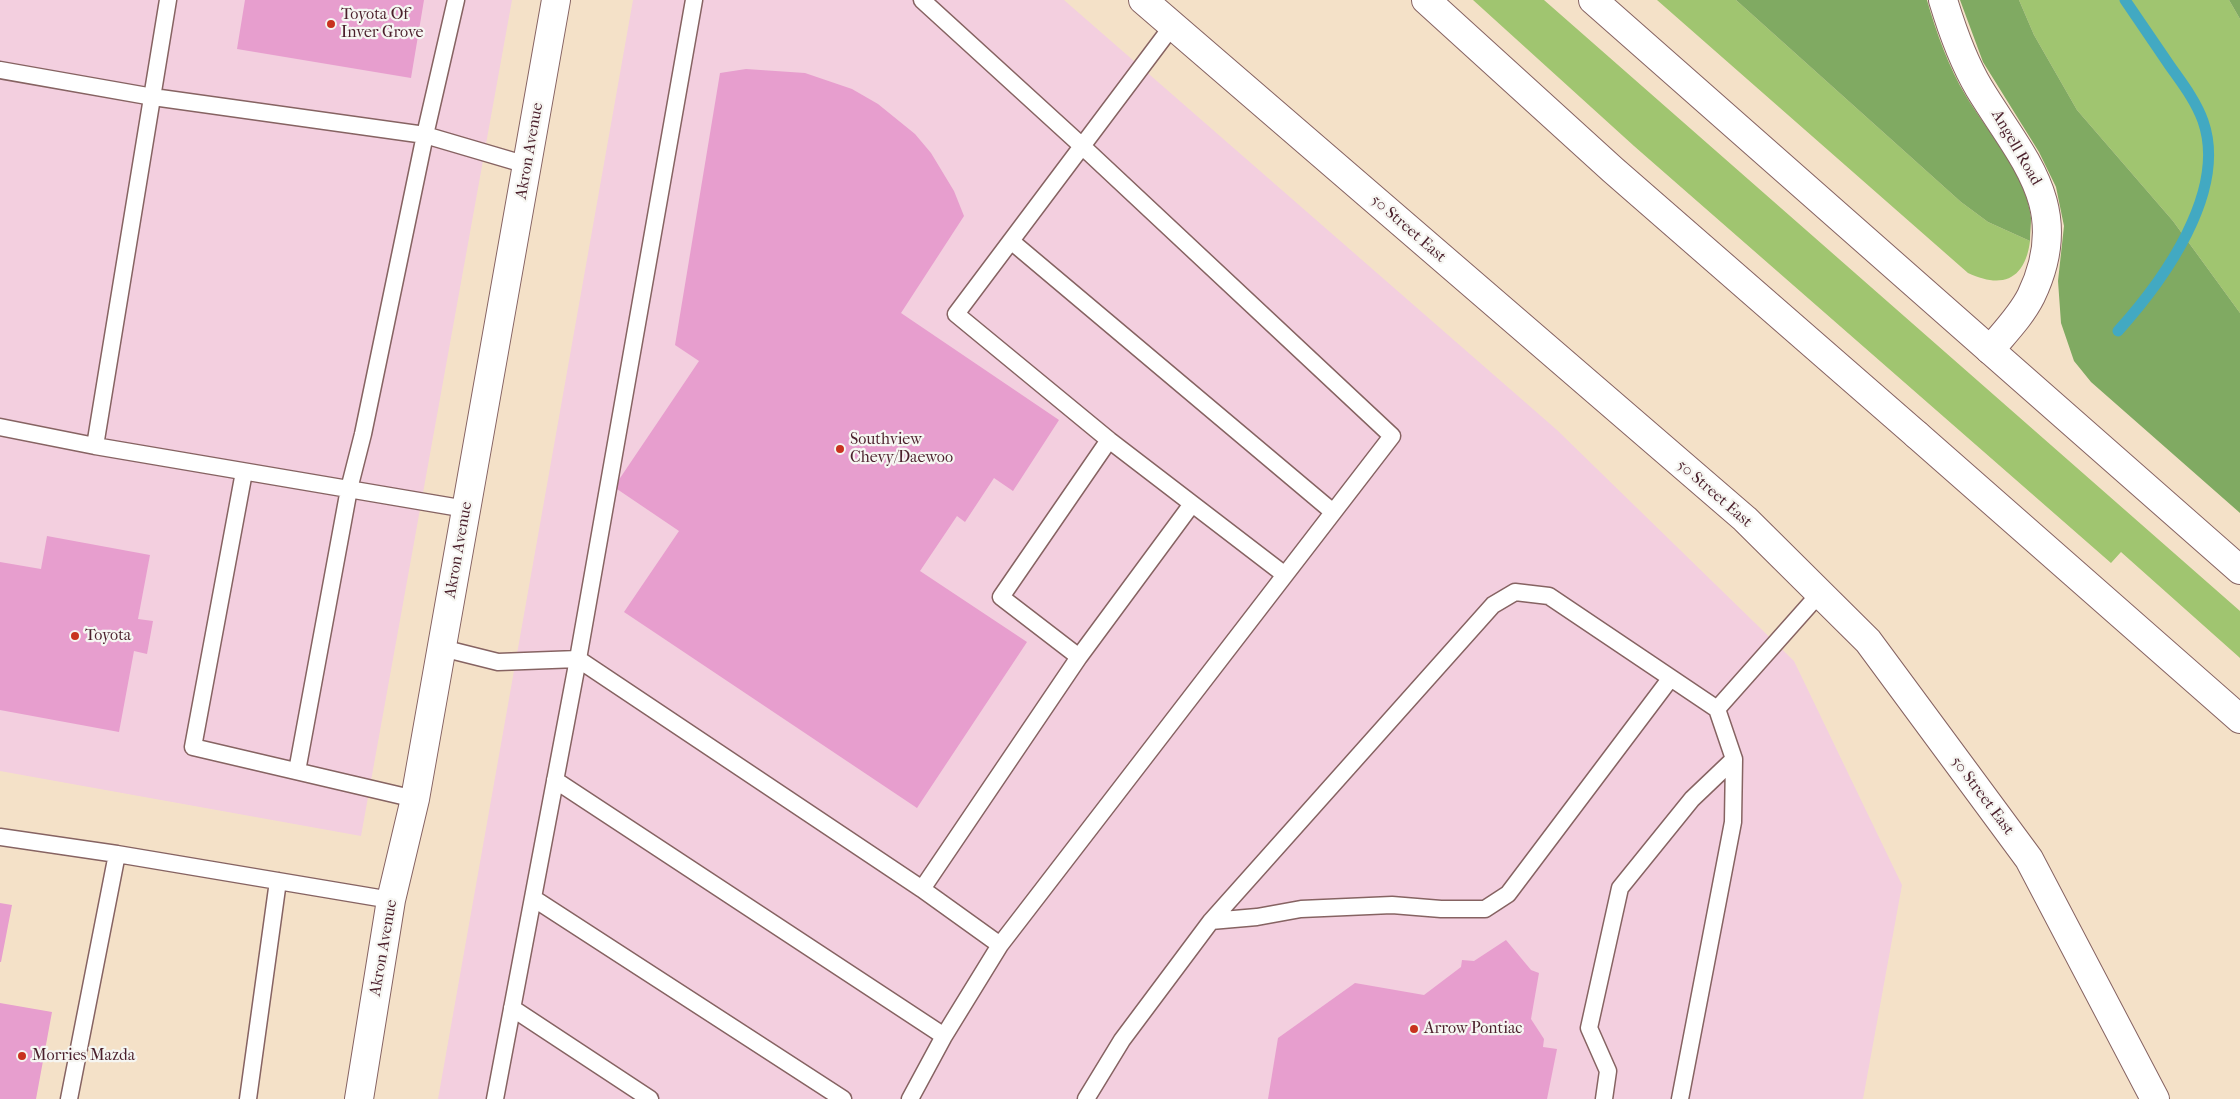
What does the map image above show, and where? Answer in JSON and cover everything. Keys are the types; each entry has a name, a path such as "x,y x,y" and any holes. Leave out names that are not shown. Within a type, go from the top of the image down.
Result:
{"main road":[{"name":"Akron Avenue","path":"359,1099 391,900 415,799 556,0"},
{"name":"50 Street East","path":"1143,0 1744,519 1868,641 2029,859 2155,1099"},
{"path":"1426,0 1612,170 2240,719"},
{"path":"1593,0 2240,570"},
{"name":"Angell Road","path":"1943,0 1969,68 2033,173 2047,215 2043,263 2031,295 2019,314 1990,350"}],"lane":[{"path":"95,446 168,0"},
{"path":"297,771 349,489 364,434 456,0"},
{"path":"495,1099 578,659 694,0"},
{"path":"910,1099 944,1036 1000,945 1392,436 1082,146 922,0"},
{"path":"1173,25 956,314 1109,440 1285,575"},
{"path":"0,70 153,97 426,135 527,165"},
{"path":"1011,241 1333,512"},
{"path":"0,427 95,446 466,509"},
{"path":"1079,657 1001,597 1109,440"},
{"path":"244,472 192,747 415,799"},
{"path":"922,889 1079,657 1192,504"},
{"path":"1086,1099 1122,1040 1211,921 1493,605 1515,592 1549,596 1670,679 1717,708 1734,759 1733,822 1680,1099"},
{"path":"1717,708 1820,594"},
{"path":"442,648 498,662 578,659 922,889 1000,945"},
{"path":"1211,921 1257,917 1301,909 1392,905 1441,909 1485,909 1508,894 1670,679"},
{"path":"1604,1099 1608,1071 1590,1028 1620,888 1692,799 1734,759"},
{"path":"555,780 944,1036"},
{"path":"0,836 391,900"},
{"path":"69,1099 117,854"},
{"path":"248,1099 278,882"},
{"path":"533,898 843,1099"},
{"path":"512,1008 650,1099"}],"shaded area":[{"path":"0,0 512,0 361,836 0,771"},
{"path":"633,0 1064,0 1557,430 1794,661 1902,885 1863,1099 438,1099"}],"green space":[{"path":"1473,0 1544,0 2240,611 2240,658 2121,552 2111,563 1634,146"},
{"path":"1657,0 1736,0 1961,202 1988,222 2030,241 2023,265 2010,278 2001,280 1980,278 1968,273"},
{"path":"1736,0 1927,0 1934,25 1954,74 1975,110 2005,154 2022,186 2031,218 2030,241 1988,222 1961,202"},
{"path":"1960,0 2019,0 2034,35 2077,110 2173,221 2240,313 2240,513 2091,382 2074,361 2061,323 2058,281 2064,226 2056,187 2039,152 1983,62"},
{"path":"2019,0 2229,0 2240,19 2240,313 2173,221 2077,110 2034,35"},
{"path":"2229,0 2240,0 2240,19"}],"building":[{"name":"Toyota Of Inver Grove","path":"245,0 424,0 411,78 237,49"},
{"name":"Southview Chevy/Daewoo","path":"746,69 805,73 852,89 878,104 915,134 931,153 954,191 964,216 901,313 1059,420 1013,491 994,478 965,522 957,516 920,571 1027,642 917,808 624,612 679,531 614,487 699,361 675,345 720,73"},
{"name":"Toyota","path":"47,536 150,555 138,619 153,621 147,654 134,651 119,732 0,710 0,562 41,569"},
{"path":"0,903 12,905 1,962 0,962"},
{"name":"Arrow Pontiac","path":"1506,940 1531,970 1539,973 1531,1019 1544,1039 1543,1047 1557,1049 1547,1099 1268,1099 1278,1038 1355,983 1424,995 1461,967 1462,960 1474,961"},
{"name":"Morries Mazda","path":"0,1003 52,1012 36,1099 0,1099"}],"waterway":[{"path":"2118,331 2154,287 2187,234 2199,205 2207,177 2208,148 2203,121 2193,99 2125,0"}],"place":[{"name":"Toyota Of Inver Grove","path":"331,24"},
{"name":"Southview Chevy/Daewoo","path":"840,449"},
{"name":"Toyota","path":"75,636"},
{"name":"Arrow Pontiac","path":"1414,1029"},
{"name":"Morries Mazda","path":"22,1056"}]}
